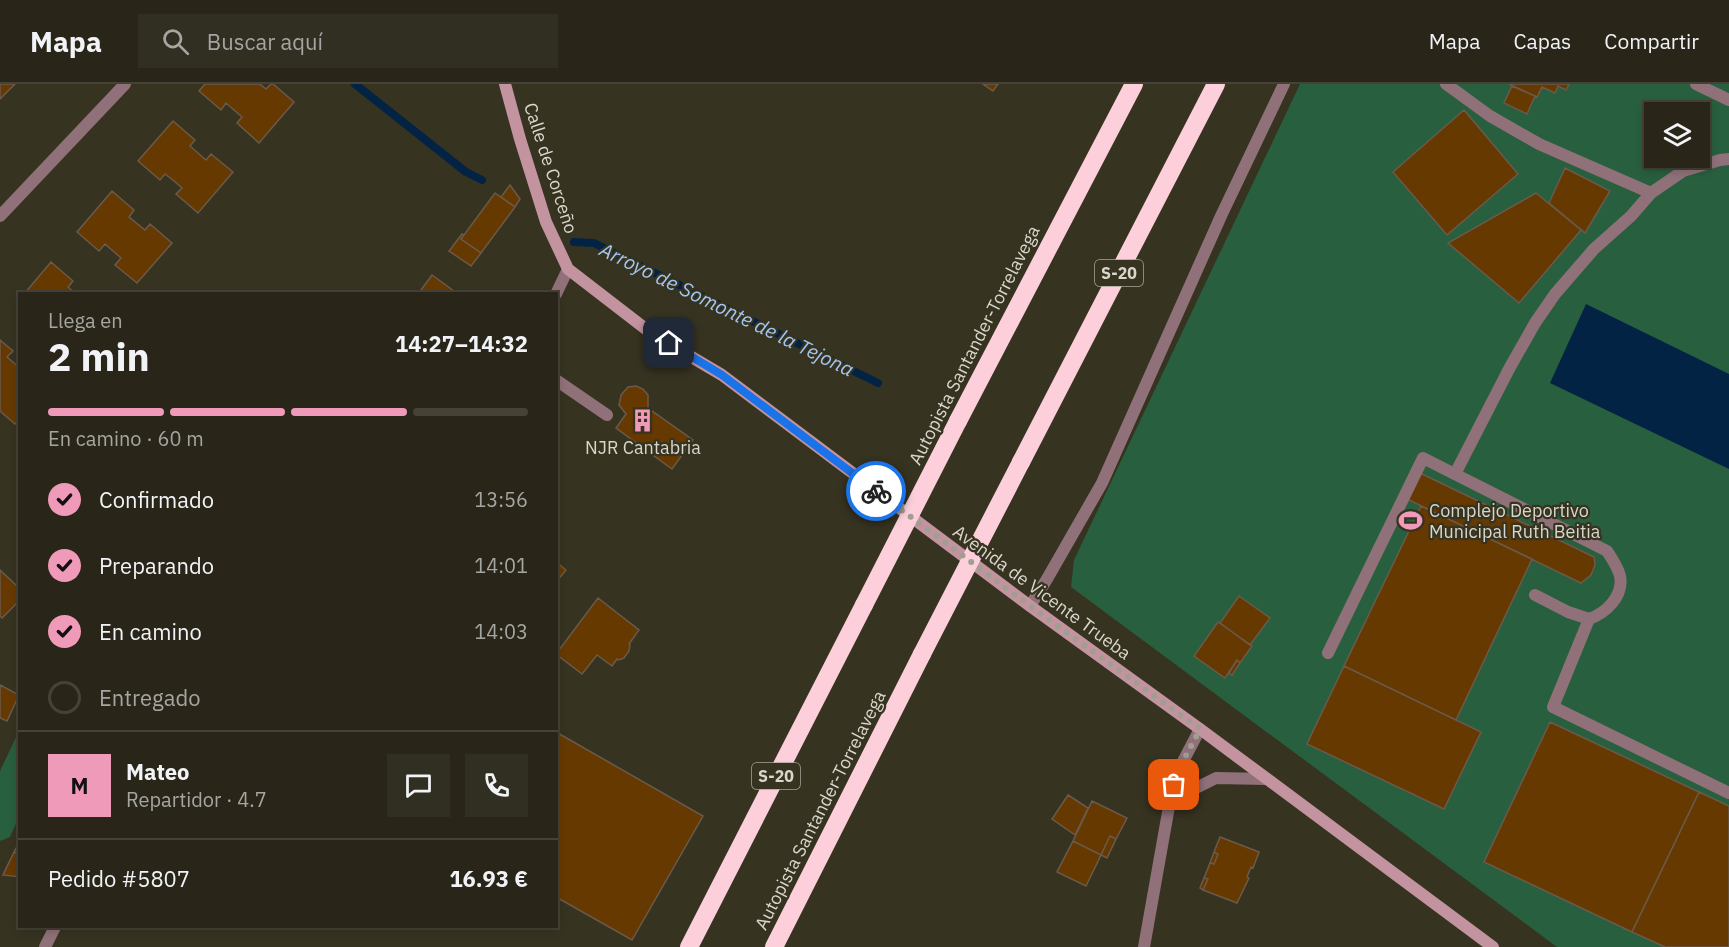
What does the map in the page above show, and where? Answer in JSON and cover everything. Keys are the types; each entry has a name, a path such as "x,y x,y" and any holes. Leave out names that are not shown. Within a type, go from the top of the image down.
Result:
{"highway":[{"name":"Autopista Santander-Torrelavega","path":"689,947 958,421 1134,84"},
{"name":"Autopista Santander-Torrelavega","path":"774,947 922,654 1216,84"}],"main road":[{"name":"Calle de Corceño","path":"505,84 546,222 568,269"},
{"name":"Avenida de Vicente Trueba","path":"568,269 651,333 722,375 1030,606 1493,947"}],"street":[{"path":"0,216 125,84"},
{"path":"1030,606 1102,483 1221,216 1284,84"},
{"path":"1446,84 1490,116 1539,144 1651,193"},
{"path":"1696,84 1729,100"},
{"path":"1455,474 1535,323 1555,294 1594,249 1651,193 1683,171 1729,159"},
{"path":"557,292 568,269"},
{"path":"558,381 607,415"},
{"path":"1329,653 1423,458 1607,551 1621,578 1613,604 1600,615 1589,619 1568,612 1534,595"},
{"path":"1589,619 1553,707 1729,793"},
{"path":"1144,947 1170,801 1179,769 1200,729"},
{"path":"1170,801 1216,778 1266,779"},
{"path":"45,947 55,928"}],"green space":[{"name":"Complejo Deportivo Municipal Ruth Beitia","path":"1300,84 1729,84 1729,947 1557,947 1071,587 1074,560"},
{"path":"18,733 18,819 10,837 0,841 0,771"}],"water":[{"path":"1586,304 1729,374 1729,469 1550,383"}],"building":[{"path":"0,84 15,84 0,99"},
{"path":"205,84 260,84 266,89 273,84 294,102 259,143 237,123 242,117 226,103 221,110 199,91"},
{"path":"983,84 998,84 993,91"},
{"path":"1509,84 1569,84 1566,90 1558,86 1555,93 1542,87 1537,97"},
{"path":"1512,86 1535,96 1527,114 1504,103"},
{"path":"1464,110 1518,174 1447,235 1393,172"},
{"path":"173,121 195,140 190,146 206,160 211,154 233,172 198,213 176,194 182,188 174,181 165,174 160,180 138,161"},
{"path":"1565,168 1610,191 1585,233 1549,203"},
{"path":"510,185 520,199 515,207 501,197"},
{"path":"112,191 134,210 129,217 145,230 150,224 172,243 137,283 115,265 121,258 105,244 99,251 77,232"},
{"path":"495,193 515,207 481,253 461,239"},
{"path":"1536,193 1581,230 1519,303 1448,243"},
{"path":"462,234 464,235 461,239 481,253 471,266 449,251"},
{"path":"51,262 73,281 68,287 74,292 26,292"},
{"path":"432,275 455,292 419,292"},
{"path":"0,340 13,351 7,357 18,366 18,422 15,424 0,411"},
{"name":"NJR Cantabria","path":"636,386 648,395 648,408 693,440 672,469 616,428 626,414 619,405 621,395 628,387"},
{"path":"1420,473 1594,557 1595,565 1591,575 1581,583 1407,499"},
{"path":"1421,506 1532,559 1456,720 1344,666"},
{"path":"558,564 566,570 558,580"},
{"path":"0,570 16,585 18,584 18,602 2,618 0,616"},
{"path":"1239,596 1270,618 1250,645 1220,623"},
{"path":"598,598 639,630 629,644 629,651 624,658 617,659 612,666 597,655 582,674 558,656 558,651"},
{"path":"1218,622 1252,646 1240,663 1237,660 1225,678 1194,656"},
{"path":"1237,660 1240,663 1232,675 1229,673"},
{"path":"1344,666 1481,732 1444,809 1307,744"},
{"path":"0,685 18,694 18,697 7,721 0,718"},
{"path":"1550,722 1699,792 1632,932 1484,862"},
{"path":"558,733 703,816 632,940 558,898"},
{"path":"1699,792 1729,806 1729,947 1665,947 1632,932"},
{"path":"1068,795 1088,808 1075,835 1052,819"},
{"path":"1092,801 1127,818 1116,839 1110,836 1101,855 1073,841"},
{"path":"1110,836 1116,839 1107,858 1101,855"},
{"path":"1220,837 1259,852 1237,903 1203,890 1208,879 1204,878 1210,863 1214,864 1218,854 1214,852"},
{"path":"1073,841 1101,855 1086,886 1057,872"},
{"path":"14,852 18,854 18,877 3,875"},
{"path":"1214,852 1218,854 1214,864 1210,863"},
{"path":"1204,878 1208,879 1203,890 1200,888"}],"waterway":[{"path":"355,84 466,172 482,180"},
{"name":"Arroyo de Somonte de la Tejona","path":"574,242 594,243 878,383"}],"way so far":[{"path":"876,491 1200,729 1179,769 1174,785"}],"place":[{"name":"NJR Cantabria","path":"643,421"},
{"name":"Complejo Deportivo Municipal Ruth Beitia","path":"1411,520"}],"route":[{"path":"669,343 722,375 876,491"}]}
